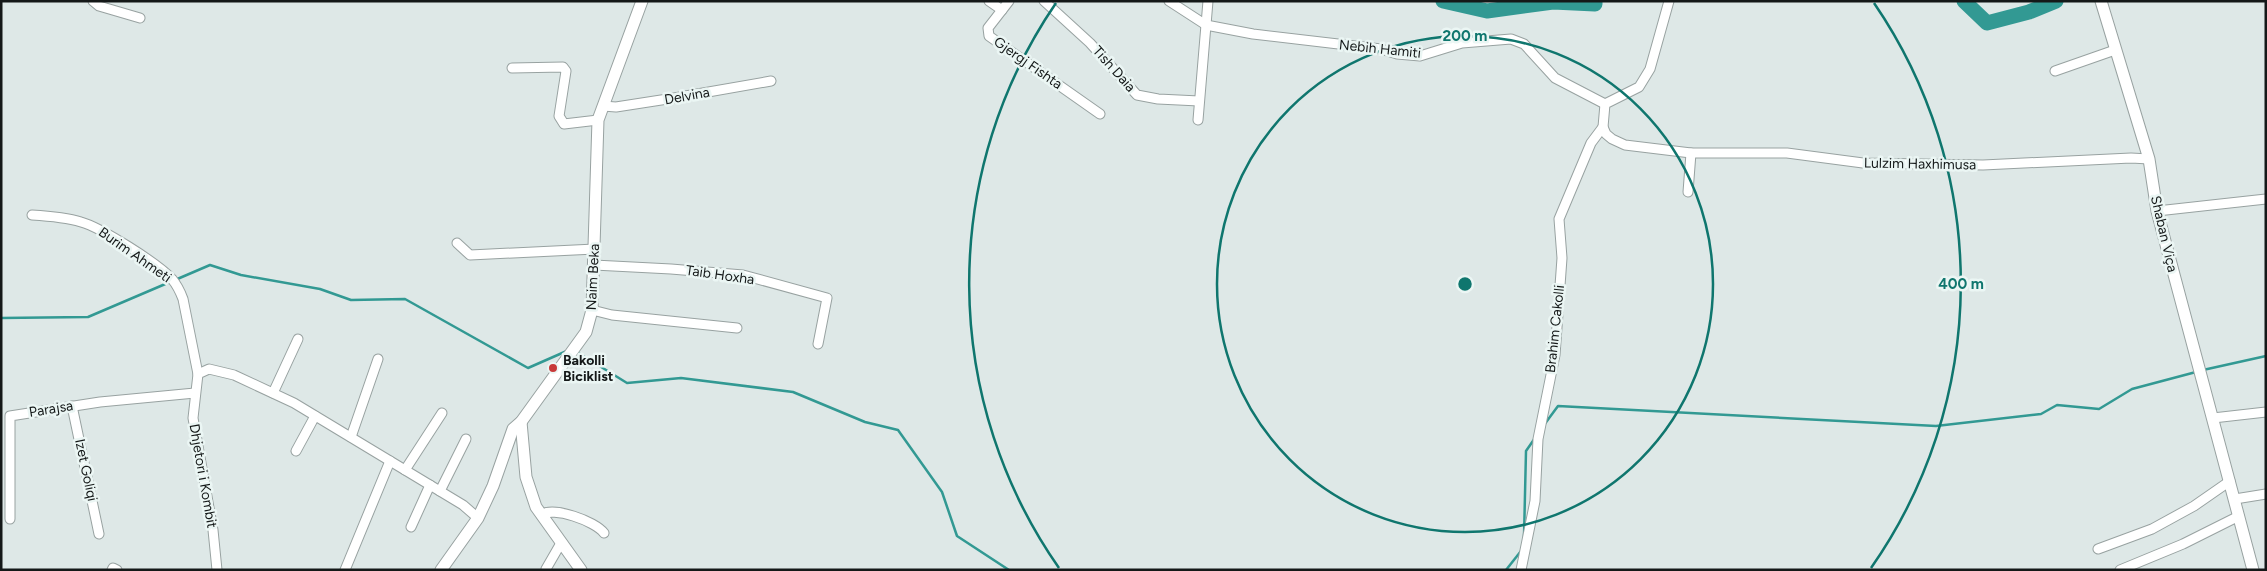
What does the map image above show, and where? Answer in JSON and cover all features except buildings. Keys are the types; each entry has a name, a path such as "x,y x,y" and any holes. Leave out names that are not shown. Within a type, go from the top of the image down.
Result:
{"street":[{"path":"93,1 99,6 140,18"},
{"name":"Naim Beka","path":"441,570 478,518 493,486 513,429 522,422 586,332 592,310 598,120 642,1"},
{"path":"989,1 1002,10"},
{"name":"Gjergj Fishta","path":"1009,1 988,28 989,36 1100,114"},
{"name":"Tish Daia","path":"1044,1 1090,43 1137,95 1158,99 1200,101"},
{"name":"Nebih Hamiti","path":"1169,1 1206,25 1253,34 1381,49 1397,54 1420,56 1462,44 1511,39 1524,44 1555,78 1604,104"},
{"path":"1198,120 1208,1"},
{"path":"1603,127 1604,104 1639,87 1650,69 1669,1"},
{"name":"Shaban Viça","path":"2101,1 2150,159 2157,211 2253,570"},
{"path":"2055,71 2115,50"},
{"path":"512,68 563,67 566,71 559,116 560,121 564,124 598,120"},
{"name":"Delvina","path":"603,106 616,107 771,81"},
{"name":"Lulzim Haxhimusa","path":"1603,127 1612,139 1625,145 1691,153 1787,153 1863,163 1983,165 2132,158 2150,159"},
{"name":"Brahim Cakolli","path":"1521,570 1535,501 1538,439 1555,355 1562,258 1559,219 1591,143 1603,127"},
{"path":"1688,192 1691,153"},
{"path":"2157,211 2266,199"},
{"name":"Burim Ahmeti","path":"32,214 60,216 103,230 174,282 183,299 198,374"},
{"path":"457,243 470,255 595,249"},
{"name":"Taib Hoxha","path":"594,265 671,268 744,275 827,298 818,344"},
{"path":"592,310 612,315 737,328"},
{"path":"273,393 298,339"},
{"path":"351,437 378,359"},
{"path":"198,374 209,368 273,393 351,437 463,505 478,518"},
{"name":"Dhjetori i Kombit","path":"198,374 193,418 213,530 217,570"},
{"name":"Parajsa","path":"10,520 10,416 72,406 195,393"},
{"name":"Izet Goliqi","path":"72,406 99,534"},
{"path":"2213,418 2266,412"},
{"path":"405,470 442,413"},
{"path":"296,451 315,416"},
{"path":"522,422 526,476 536,507 580,570"},
{"path":"440,491 466,439"},
{"path":"345,570 390,461"},
{"path":"2098,549 2152,529 2194,506 2230,481"},
{"path":"411,527 430,485"},
{"path":"2235,499 2266,494"},
{"path":"541,515 546,511 553,511 594,524 604,533"},
{"path":"2120,570 2183,544 2239,516"},
{"path":"546,569 561,543"},
{"path":"112,570 113,568 116,570"}],"waterway":[{"path":"1443,1 1487,11 1553,2 1595,4 1595,1"},
{"path":"1964,1 1987,23 2029,12 2056,1"},
{"path":"175,280 210,265 241,275 320,289 351,300 405,299 528,368 569,350"},
{"path":"1,318 88,317 170,282"},
{"path":"577,352 627,383 681,378 793,392 865,422 898,430 942,492 957,536 1009,570"},
{"path":"2203,370 2266,356"},
{"path":"1544,425 1558,406 1936,426 2041,414 2057,405 2099,409 2132,389 2196,372"},
{"path":"1524,537 1526,451 1535,438"},
{"path":"1506,570 1521,551"}],"place":[{"name":"Bakolli Biciklist","path":"553,368"}]}
